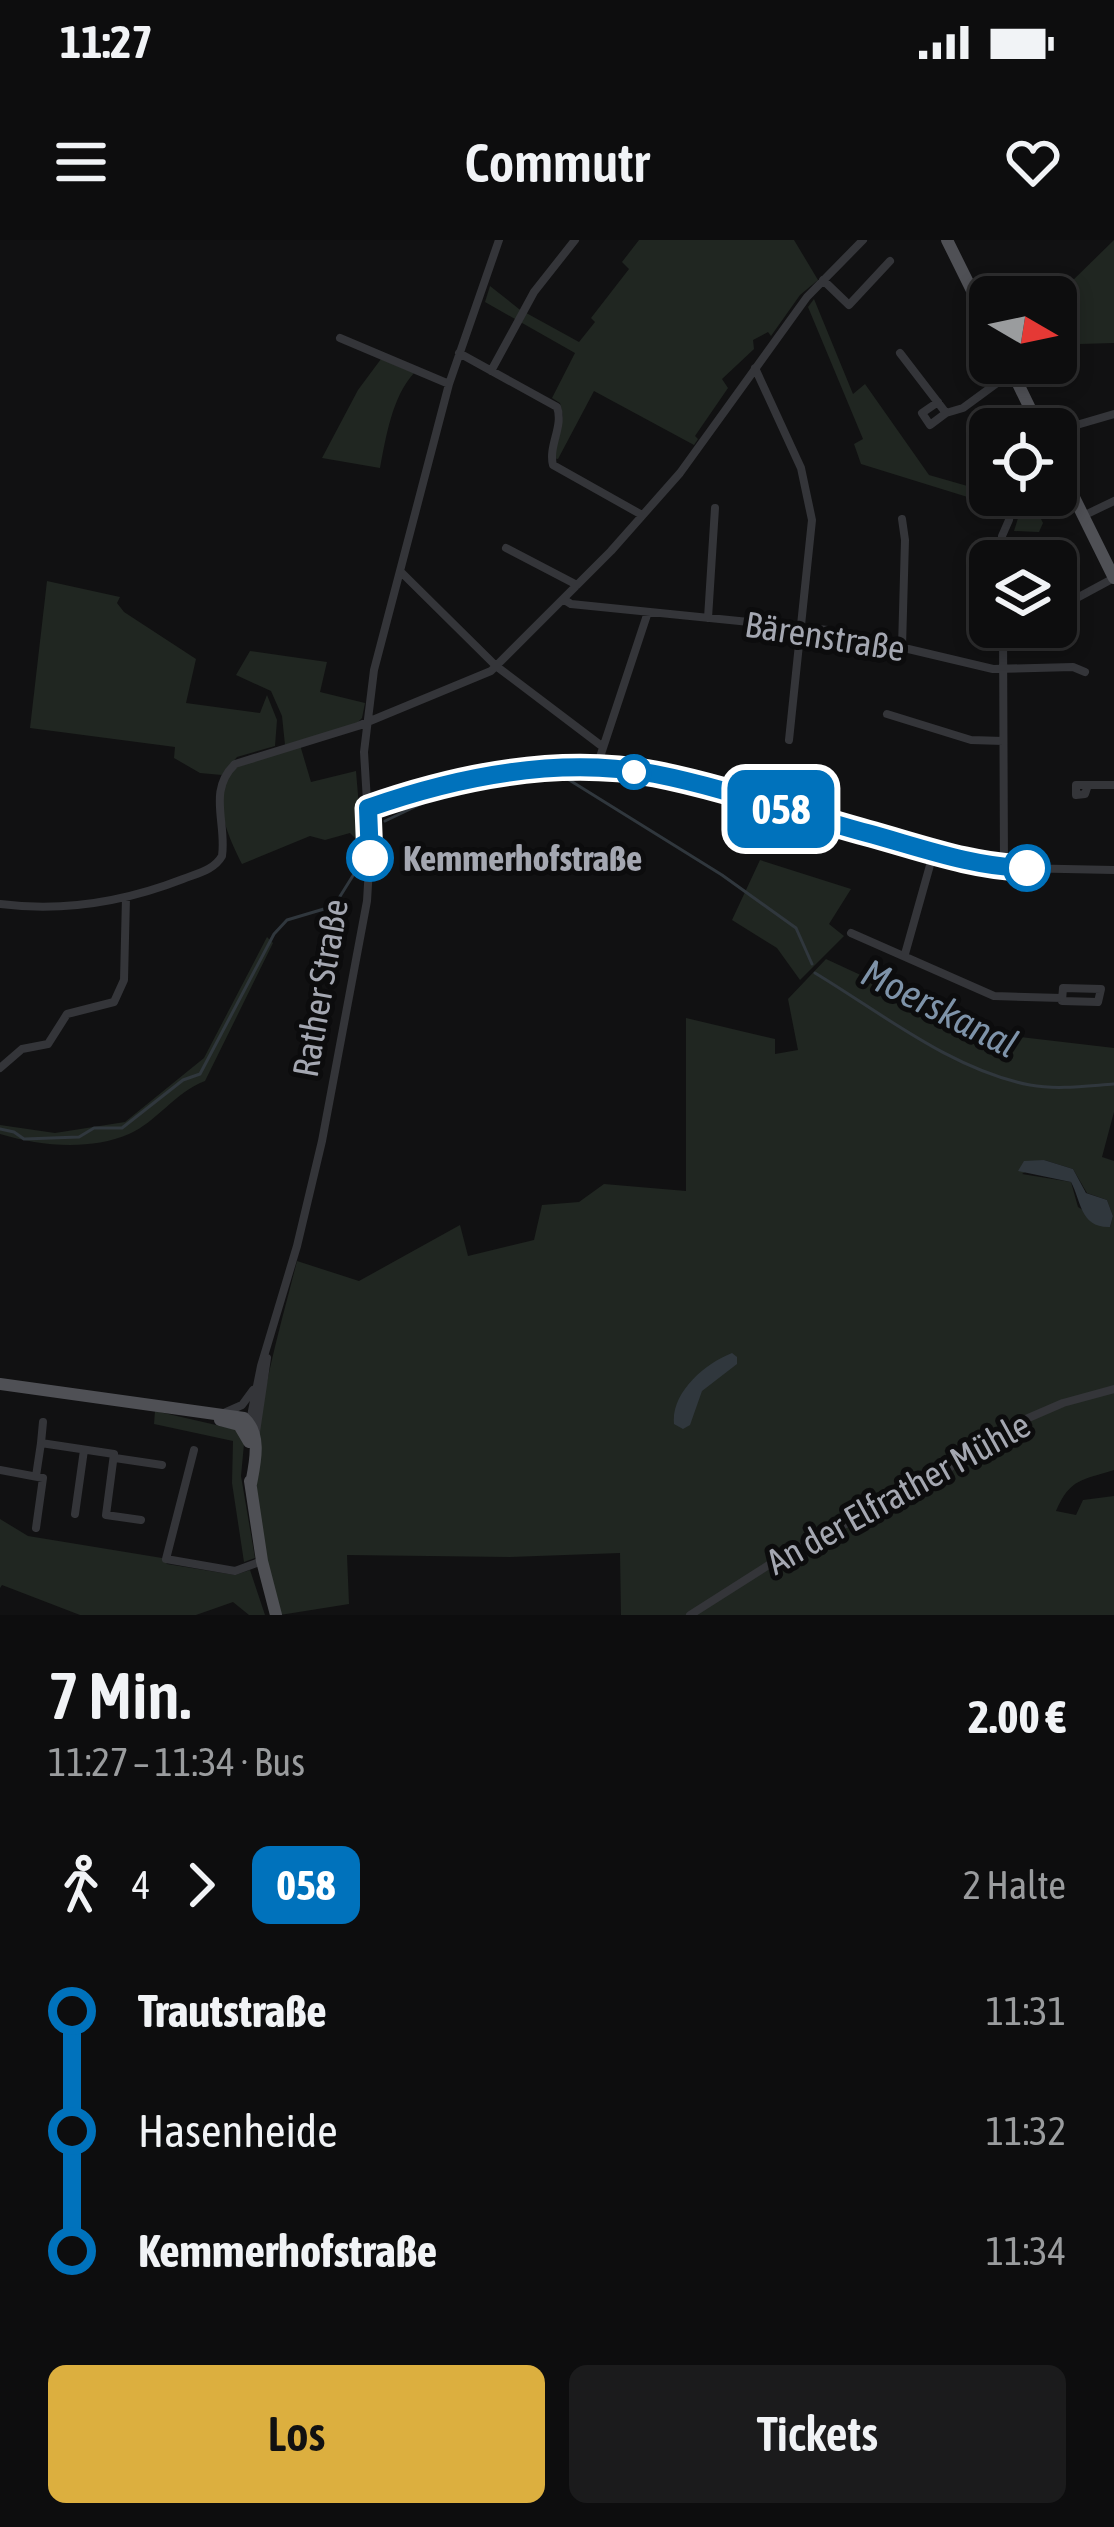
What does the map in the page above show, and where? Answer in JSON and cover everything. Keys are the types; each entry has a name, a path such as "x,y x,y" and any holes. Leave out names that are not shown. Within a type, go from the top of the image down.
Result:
{"main road":[{"path":"947,240 969,285"},
{"path":"1077,502 1114,578"},
{"path":"0,1384 249,1423 251,1484 262,1562 276,1615"}],"street":[{"name":"Rather Straße","path":"249,1423 313,1183 350,995 369,879 365,724 377,657 449,384 499,240"},
{"path":"491,370 527,303 575,240"},
{"path":"0,904 52,908 126,897 218,863 224,847 220,790 235,764 365,724 483,677 642,516 693,456 823,280 863,240"},
{"path":"823,280 849,304 890,261"},
{"path":"340,338 449,384"},
{"path":"459,353 558,409 553,465 642,516"},
{"path":"900,353 946,412"},
{"path":"755,368 801,468 810,502 811,556 789,740"},
{"path":"938,401 922,413 930,424 946,412 963,408 991,384"},
{"path":"1077,425 1114,414"},
{"path":"1084,516 1114,501"},
{"path":"708,618 716,508"},
{"path":"902,518 902,647"},
{"path":"1002,540 1009,520"},
{"path":"506,548 577,585"},
{"path":"400,571 496,666 603,747"},
{"path":"1077,598 1114,578"},
{"name":"Bärenstraße","path":"563,599 571,604 801,627 1003,669 1073,667 1085,672"},
{"path":"596,770 647,612"},
{"path":"1003,648 1004,867"},
{"path":"887,713 971,740 1003,741"},
{"path":"368,808 522,770 596,770 660,776 1004,867 1114,870"},
{"path":"1088,785 1114,784"},
{"path":"905,954 934,851"},
{"path":"0,1067 22,1049 48,1045 68,1015 114,1001 124,980 126,897"},
{"path":"851,933 994,996 1098,1002 1101,989 1063,988 1062,998"},
{"name":"Rather Straße","path":"249,1423 269,1340"},
{"path":"202,1414 235,1410 257,1383"},
{"name":"An der Elfrather Mühle","path":"690,1615 778,1559 919,1487 1019,1422 1114,1389"},
{"path":"36,1528 43,1422"},
{"path":"41,1443 162,1465"},
{"path":"75,1514 85,1450"},
{"path":"194,1450 166,1559 235,1571 262,1562"},
{"path":"115,1458 106,1515 141,1520"},
{"path":"0,1470 39,1477"}],"shaded area":[{"path":"639,240 794,240 818,280 800,295 771,336 768,332 753,340 754,349 722,379 728,388 695,436 694,445 594,391 558,459 553,458 563,417 560,403 552,398 575,353 485,302 490,286 519,309 579,342 595,322 591,318 629,269 622,262"},
{"path":"1114,240 1114,343 1080,344 1077,276"},
{"path":"814,299 853,394 865,384 929,475 969,486 969,497 861,464 854,444 863,439 808,307"},
{"path":"381,359 414,373 395,405 380,468 322,458 358,390"},
{"path":"1019,516 1040,516 1043,523 1039,532 1014,531"},
{"path":"47,581 120,597 117,603 124,612 196,659 186,703 260,713 267,695 277,720 275,746 237,757 222,775 200,773 174,758 175,747 30,728"},
{"path":"250,651 327,662 320,692 365,703 362,718 356,724 285,745 282,716 271,691 236,675"},
{"path":"300,745 311,782 356,771 358,841 350,833 325,840 310,836 242,864 222,810 225,782 245,762"},
{"path":"760,860 851,889 829,924 844,936 800,980 777,948 732,920"},
{"path":"267,937 273,943 205,1081 139,1129 114,1139 64,1145 0,1134 0,1125 55,1133 125,1122 204,1058"},
{"path":"826,959 986,1033 1114,1048 1114,1112 1102,1157 1114,1161 1114,1470 1072,1486 1056,1511 1076,1515 1083,1500 1114,1496 1114,1615 621,1615 620,1553 347,1555 349,1604 280,1615 261,1531 257,1454 270,1370 297,1261 359,1281 460,1225 468,1256 534,1240 542,1205 579,1202 604,1184 686,1191 686,1018 775,1039 775,1054 798,1050 788,999","holes":["1044,1160 1073,1169 1087,1193 1107,1200 1113,1216 1110,1227 1078,1207 1071,1182 1022,1174"]},
{"path":"1044,1160 1073,1169 1086,1193 1107,1200 1113,1216 1110,1227 1087,1218 1071,1182 1018,1171 1024,1161"},
{"path":"732,1353 737,1364 702,1391 690,1425 683,1429 674,1424 678,1401 691,1381"},
{"path":"155,1411 238,1430 244,1444 241,1476 255,1558 244,1562 232,1483 233,1441 154,1424"},
{"path":"0,1519 28,1536 235,1575 250,1570 265,1615 249,1615 233,1602 196,1615 80,1615 0,1588"}],"waterway":[{"name":"Moerskanal","path":"385,821 476,785 566,778 722,875 796,928 812,964"},
{"name":"Moerskanal","path":"0,1129 24,1139 79,1137 94,1128 122,1128 183,1080 200,1074 274,934 287,920 334,906 354,874 354,845"},
{"name":"Moerskanal","path":"815,973 919,1039 1001,1078 1051,1087 1114,1084"}],"bus line":[{"name":"058","path":"370,858 368,808 447,783 522,770 573,768 660,776 961,859 1027,868"}],"place":[{"name":"Kemmerhofstraße","path":"370,858"}]}
